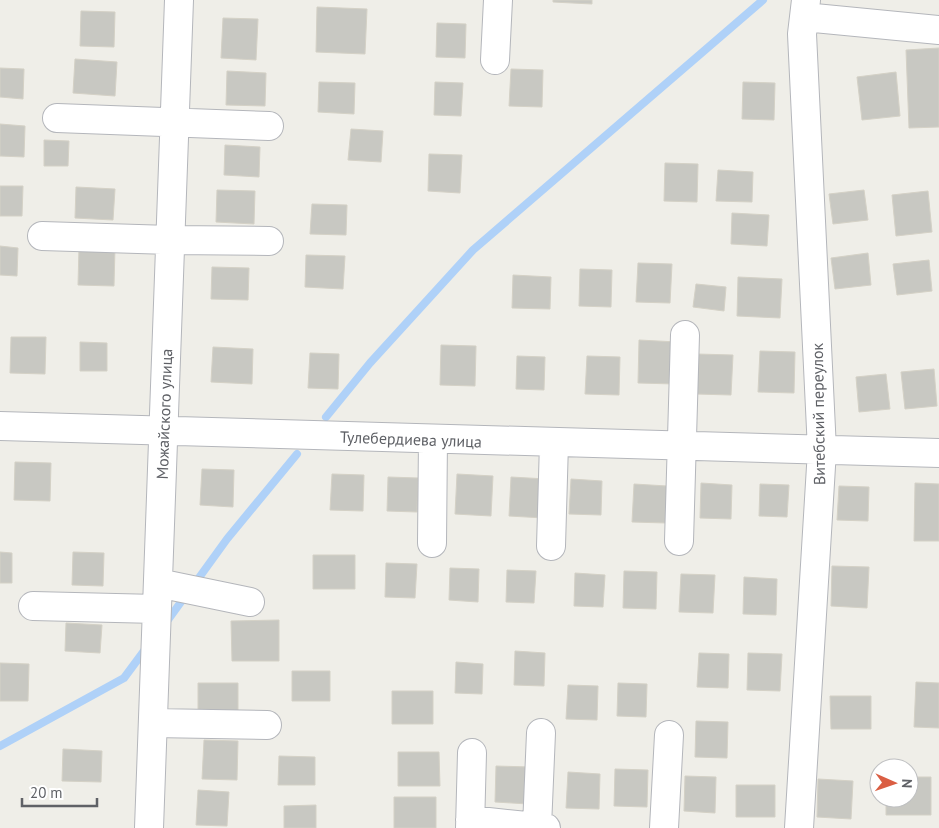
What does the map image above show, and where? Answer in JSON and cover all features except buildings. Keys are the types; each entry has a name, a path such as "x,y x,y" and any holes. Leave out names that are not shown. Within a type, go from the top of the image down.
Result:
{"street":[{"name":"Можайского улица","path":"150,828 179,0"},
{"path":"495,60 498,0"},
{"path":"805,8 939,30"},
{"name":"Витебский переулок","path":"799,828 822,450 802,34 805,8"},
{"path":"57,118 269,126"},
{"path":"42,236 269,241"},
{"path":"679,541 685,335"},
{"name":"Тулебердиева улица","path":"0,426 939,452"},
{"path":"432,543 433,439"},
{"path":"551,546 554,442"},
{"path":"33,606 158,596 250,602"},
{"path":"153,722 267,725"},
{"path":"472,753 470,824 541,828 541,733"},
{"path":"664,828 669,735"}],"waterway":[{"path":"326,417 370,363 473,250 763,0"},
{"path":"193,586 227,539 297,454"},
{"path":"165,624 186,595"},
{"path":"0,746 124,678 147,647"}]}
